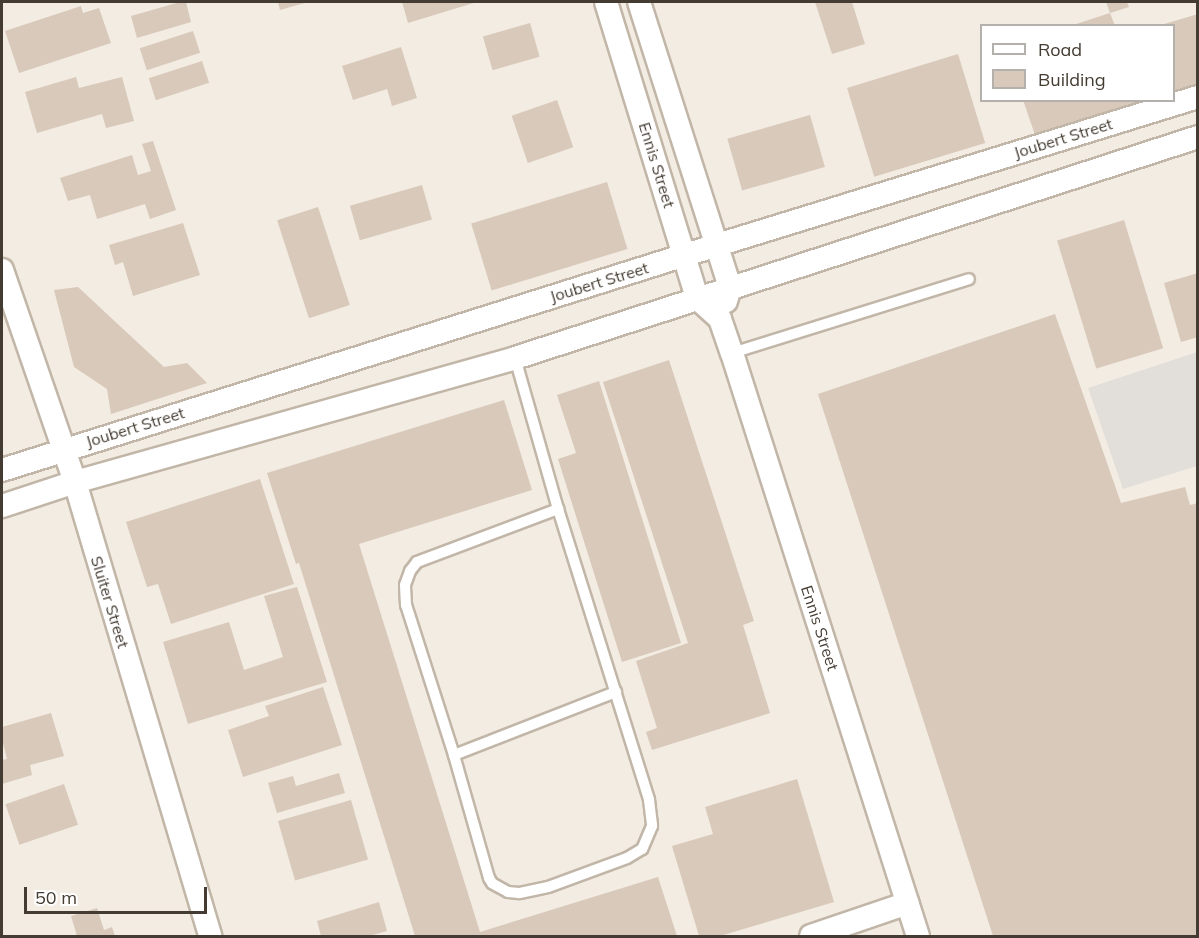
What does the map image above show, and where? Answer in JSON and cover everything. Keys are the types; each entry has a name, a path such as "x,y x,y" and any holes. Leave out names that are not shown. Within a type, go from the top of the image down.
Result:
{"street":[{"name":"Ennis Street","path":"606,2 685,255 696,298 720,319 732,353 918,936"},
{"name":"Ennis Street","path":"639,2 729,288"},
{"name":"Joubert Street","path":"2,471 62,449 1197,97"},
{"path":"2,506 75,482 515,358 1197,137"},
{"name":"Sluiter Street","path":"2,270 75,482 210,936"},
{"path":"720,319 729,288"},
{"path":"811,936 908,903"}],"lane":[{"path":"732,353 969,279"},
{"path":"515,358 558,509 652,813 649,837 642,849 627,858 535,891 519,893 500,888 489,878 454,755 406,605 407,577 417,562 558,509"},
{"path":"454,755 616,692"}],"shaded area":[{"path":"1197,352 1197,466 1123,489 1088,388"}],"building":[{"path":"186,2 191,22 137,38 131,16"},
{"path":"278,2 308,2 280,10"},
{"path":"402,2 477,2 408,23"},
{"path":"815,2 852,2 865,44 832,54"},
{"path":"1106,2 1127,2 1129,7 1110,13"},
{"path":"81,6 83,13 99,8 111,43 19,73 5,31"},
{"path":"1110,13 1114,24 1076,24"},
{"path":"1198,14 1198,84 1175,91 1175,24 1164,24"},
{"path":"530,23 540,57 493,70 483,37"},
{"path":"193,31 200,53 147,70 140,48"},
{"path":"401,47 417,98 392,106 387,89 353,100 342,66"},
{"path":"958,54 985,143 874,177 847,88"},
{"path":"202,61 209,83 156,100 149,78"},
{"path":"76,77 79,88 122,77 134,121 106,128 102,114 37,133 25,92"},
{"path":"557,100 573,147 528,163 512,116"},
{"path":"1024,102 1136,102 1035,135"},
{"path":"810,115 825,167 742,191 727,139"},
{"path":"153,141 176,210 150,219 145,204 97,219 90,195 68,201 60,178 132,155 138,175 151,171 142,144"},
{"path":"607,182 627,249 492,290 471,224"},
{"path":"422,185 432,220 360,240 350,206"},
{"path":"318,207 350,305 309,318 277,220"},
{"path":"1124,220 1163,348 1096,369 1057,240"},
{"path":"183,223 200,275 133,296 123,262 115,265 109,245"},
{"path":"1198,273 1198,337 1181,342 1164,283"},
{"path":"78,287 164,367 187,363 207,383 111,414 107,389 74,367 54,290"},
{"path":"1055,314 1121,503 1185,487 1190,505 1198,503 1198,936 993,936 818,394"},
{"path":"669,360 754,621 743,625 770,713 652,750 646,732 657,728 636,661 688,643 603,382"},
{"path":"599,381 681,643 622,662 558,459 576,453 557,395"},
{"path":"504,400 532,490 359,544 480,932 658,877 677,936 415,936 299,563 296,564 267,473"},
{"path":"260,479 294,584 171,624 158,584 147,587 126,522"},
{"path":"297,587 327,682 188,724 163,642 229,622 244,670 283,657 264,596"},
{"path":"323,687 342,745 243,777 228,730 269,716 265,706"},
{"path":"51,713 64,756 30,765 32,775 2,784 2,760 7,759 2,739 2,727"},
{"path":"339,773 345,793 277,813 268,783 293,776 296,786"},
{"path":"797,779 834,902 720,936 699,936 672,846 713,834 705,807"},
{"path":"64,784 78,825 19,845 5,804"},
{"path":"351,800 368,860 295,881 278,821"},
{"path":"379,902 387,931 369,936 321,936 317,921"},
{"path":"97,908 104,930 112,927 115,936 77,936 71,916"}]}
